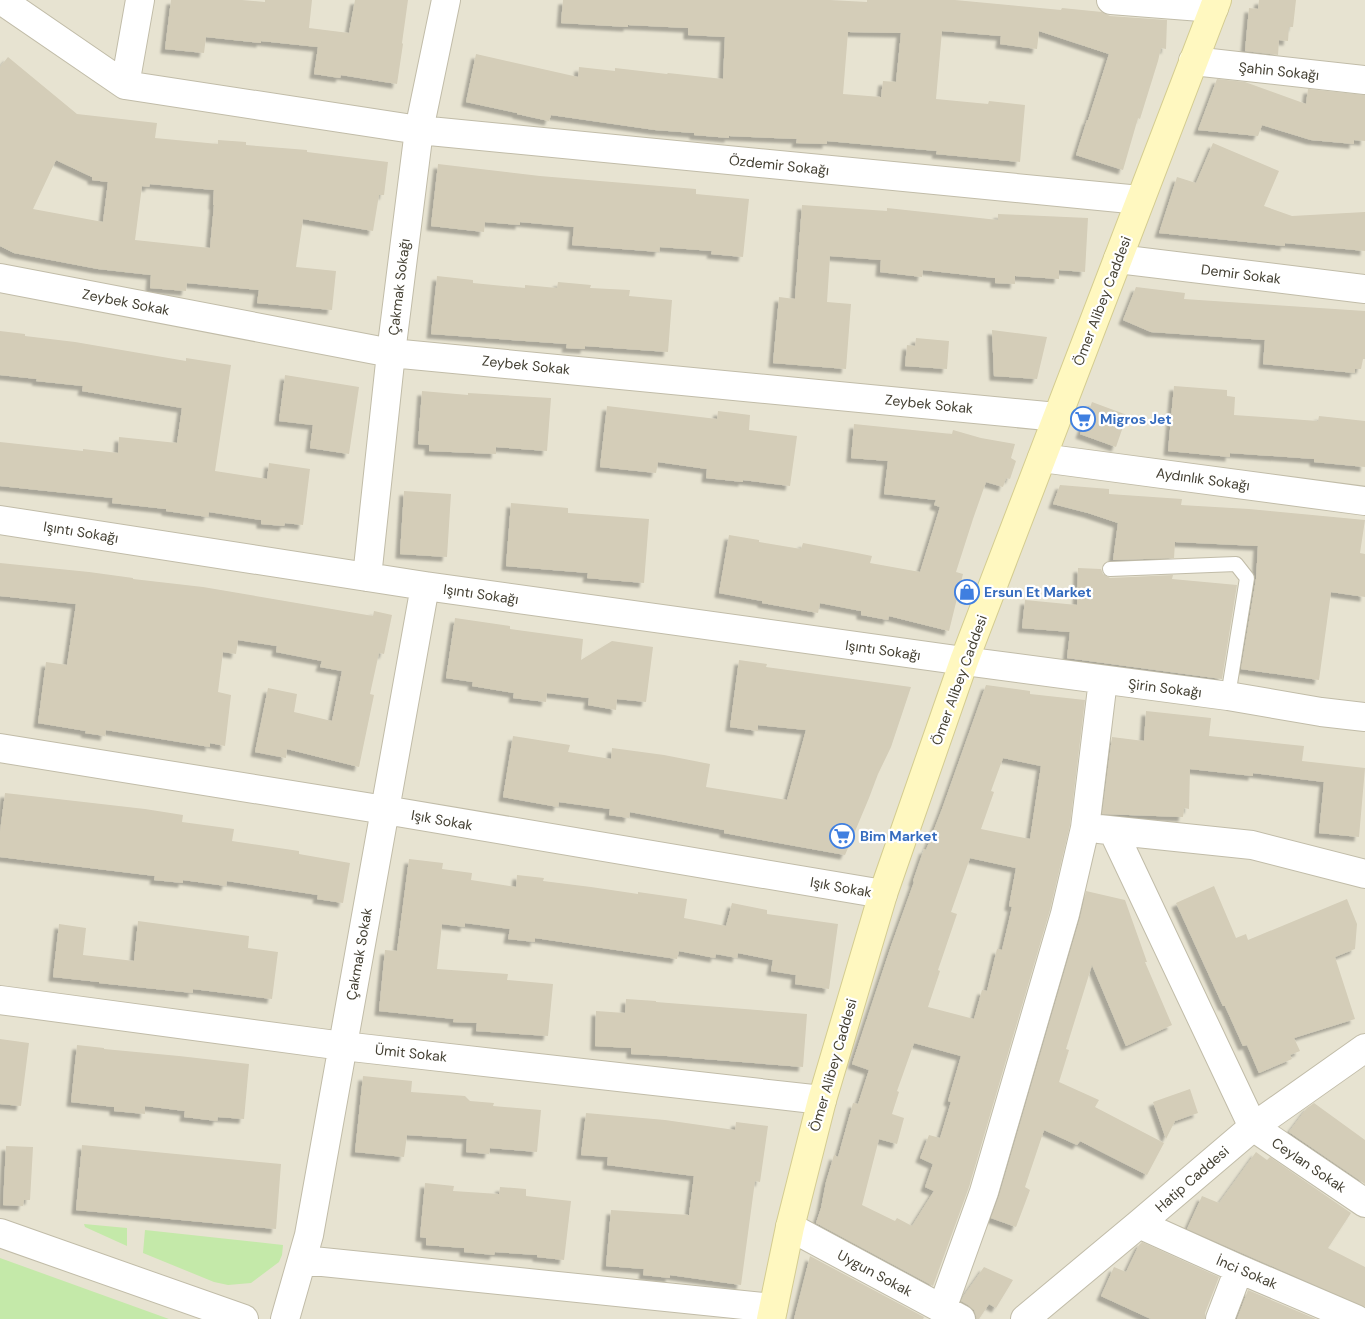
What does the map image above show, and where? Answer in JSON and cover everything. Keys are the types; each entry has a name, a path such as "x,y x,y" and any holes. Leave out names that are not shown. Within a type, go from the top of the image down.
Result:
{"main road":[{"name":"Ömer Alibey Caddesi","path":"772,1314 790,1227 822,1100 883,894 964,661 1215,4"}],"street":[{"path":"1,0 125,85 140,0"},
{"name":"Çakmak Sokağı","path":"367,577 391,352 419,130 446,0"},
{"path":"1111,0 1215,4"},
{"name":"Şahin Sokağı","path":"1193,62 1365,80"},
{"name":"Özdemir Sokağı","path":"125,85 419,130 1140,200"},
{"name":"Demir Sokak","path":"1118,259 1365,289"},
{"name":"Zeybek Sokak","path":"0,278 391,352 1057,417"},
{"name":"Aydınlık Sokağı","path":"1042,458 1365,501"},
{"name":"Işıntı Sokağı","path":"0,520 425,586 964,661"},
{"name":"Çakmak Sokak","path":"285,1319 309,1235 425,586"},
{"name":"Şirin Sokağı","path":"964,661 1228,696 1321,712 1365,717"},
{"path":"952,1314 984,1192 1065,914 1085,828 1103,680"},
{"name":"Işık Sokak","path":"0,748 385,810 883,894"},
{"path":"1085,828 1252,845 1365,874"},
{"path":"1113,831 1252,1127"},
{"name":"Ümit Sokak","path":"0,1000 343,1046 822,1100"},
{"name":"Hatip Caddesi","path":"1025,1319 1252,1127 1365,1048"},
{"name":"Ceylan Sokak","path":"1252,1127 1365,1203"},
{"name":"İnci Sokak","path":"1139,1224 1239,1270 1356,1319"},
{"name":"Uygun Sokak","path":"790,1227 952,1314"},
{"path":"0,1233 244,1319"},
{"path":"303,1260 772,1314"},
{"path":"1220,1319 1239,1270"}],"lane":[{"path":"1110,568 1236,564 1247,578 1228,696"}],"shaded area":[{"path":"0,0 1365,0 1365,1319 0,1319"}],"green space":[{"path":"84,1224 127,1228 127,1246 85,1227"},
{"path":"145,1230 283,1245 282,1255 279,1262 251,1283 228,1285 214,1282 143,1253"},
{"path":"0,1258 169,1319 0,1319"}],"building":[{"path":"171,0 242,0 265,2 265,0 312,0 309,28 349,33 355,0 408,0 397,84 341,75 340,78 314,74 318,47 206,37 204,53 165,49"},
{"path":"563,0 830,0 867,2 867,0 955,0 1061,10 1062,8 1102,12 1110,16 1167,20 1166,49 1161,48 1123,170 1076,155 1109,54 1039,31 1037,49 1000,44 1001,36 942,31 936,99 988,104 989,101 1025,105 1020,162 936,154 937,151 827,141 827,144 796,143 797,139 729,136 729,138 694,135 694,133 655,130 551,115 549,121 466,102 476,54 578,77 579,67 615,71 615,68 723,79 725,37 688,35 688,28 561,23","holes":["848,32 901,33 896,82 883,81 881,97 843,94"]},
{"path":"1259,0 1296,0 1293,27 1289,27 1288,41 1279,40 1278,55 1245,51 1249,8 1258,9"},
{"path":"8,57 77,114 157,123 155,138 218,144 218,140 246,142 246,145 307,150 307,152 388,162 384,195 379,195 373,231 303,219 296,267 336,271 332,310 257,303 259,290 187,283 186,291 150,288 151,275 98,269 14,253 0,246 0,67","holes":["56,160 92,177 92,180 108,182 103,222 33,209","150,184 214,190 210,248 135,240 142,186 149,187"]},
{"path":"1217,79 1245,82 1306,104 1308,89 1365,95 1365,141 1354,140 1354,144 1311,140 1262,125 1258,136 1198,130"},
{"path":"1213,143 1279,171 1264,206 1292,216 1365,212 1365,251 1285,243 1285,246 1159,233 1177,177 1196,183"},
{"path":"438,164 540,176 696,189 696,194 749,199 743,257 711,254 712,251 660,247 659,252 572,245 574,227 520,222 520,225 485,222 484,232 431,226"},
{"path":"802,205 887,211 887,208 998,220 998,214 1088,218 1085,272 1059,270 1059,279 1015,276 1015,284 995,283 995,278 923,270 922,277 880,272 881,260 830,256 827,302 851,304 846,369 773,363 779,297 795,299"},
{"path":"437,276 473,280 473,283 525,288 525,285 557,288 558,282 591,285 590,288 630,290 629,296 672,300 668,352 585,346 585,349 566,348 567,344 431,334"},
{"path":"1136,287 1185,293 1184,299 1365,311 1365,359 1363,359 1361,369 1355,369 1355,373 1263,364 1265,340 1151,332 1123,320"},
{"path":"992,330 1047,337 1037,379 994,376"},
{"path":"0,331 186,361 186,358 231,365 215,471 267,479 269,463 310,469 303,525 285,523 284,526 261,524 261,520 209,512 208,517 166,511 166,509 112,503 113,498 0,486 0,442 118,453 119,437 177,443 182,408 82,391 83,386 0,375"},
{"path":"916,338 949,341 947,369 905,366 907,345 915,346"},
{"path":"285,375 359,387 349,454 310,448 313,425 279,421"},
{"path":"1174,386 1227,390 1227,396 1235,397 1234,415 1318,421 1319,416 1365,421 1365,467 1314,462 1314,459 1230,453 1230,457 1168,451"},
{"path":"422,391 468,395 468,393 551,398 547,451 496,447 496,454 429,451 429,445 418,444"},
{"path":"1092,402 1127,415 1116,447 1080,434"},
{"path":"607,406 717,419 718,411 750,415 749,430 797,436 790,486 743,480 743,482 706,478 707,469 658,462 656,473 600,467"},
{"path":"854,424 952,434 953,430 981,438 1015,444 1011,458 1016,461 1010,479 1006,478 1003,487 986,482 956,572 963,574 949,631 889,616 888,620 861,615 861,611 820,603 818,613 719,593 729,535 801,549 803,543 852,552 872,556 870,563 920,572 940,507 934,505 936,500 884,494 888,461 851,458"},
{"path":"1060,485 1109,489 1109,494 1182,499 1181,505 1249,509 1365,520 1360,553 1365,554 1365,597 1331,592 1319,680 1241,669 1256,579 1258,546 1175,542 1174,558 1113,560 1118,523 1053,504"},
{"path":"404,491 451,494 447,557 400,554"},
{"path":"511,503 568,508 568,513 649,519 644,583 587,578 588,573 506,566"},
{"path":"0,563 89,572 203,587 373,616 374,611 392,615 384,654 379,653 370,694 374,695 359,767 287,749 286,758 255,752 268,688 297,694 294,712 332,721 342,671 320,667 322,661 276,652 277,646 238,640 236,654 223,652 218,692 231,695 225,746 210,743 210,747 106,730 105,736 38,723 46,662 67,665 76,604 0,596"},
{"path":"1078,568 1101,569 1103,574 1110,578 1173,575 1172,579 1237,585 1222,679 1067,658 1070,632 1022,628 1025,600 1077,605"},
{"path":"455,618 510,626 510,629 583,639 581,660 612,641 653,647 646,702 617,699 616,710 588,705 589,698 547,693 546,702 513,698 514,693 472,686 473,682 446,678"},
{"path":"739,660 767,664 766,667 911,687 891,747 845,855 724,833 724,830 630,812 629,818 609,815 610,809 559,802 558,807 503,797 513,736 570,745 568,752 611,759 612,748 710,764 706,787 787,800 806,730 758,725 758,731 730,727"},
{"path":"986,685 1030,691 1030,694 1085,700 1070,825 1050,910 969,1187 933,1286 816,1223 834,1155 838,1157 853,1103 858,1104 869,1070 852,1064 924,849 926,850","holes":["1003,758 1041,766 1030,839 981,829 994,792 991,791","970,858 1016,868 1009,906 1012,907 1002,950 997,949 987,991 982,990 974,1019 928,1007 957,914 951,912","914,1043 961,1056 948,1101 951,1102 940,1138 929,1135 920,1158 933,1164 925,1187 934,1191 912,1226 897,1218 895,1221 862,1205 879,1139 897,1144 904,1118 892,1114 899,1092 897,1091"]},
{"path":"1146,711 1211,718 1209,736 1304,746 1302,761 1365,768 1359,837 1319,833 1324,782 1253,773 1253,776 1190,769 1189,809 1184,808 1183,817 1102,814 1112,737 1144,741"},
{"path":"5,793 183,815 182,822 234,829 232,841 299,851 299,854 350,863 343,903 317,899 318,895 227,881 226,886 183,880 183,883 154,880 155,876 0,857 0,832"},
{"path":"409,859 443,863 442,869 472,873 471,880 516,887 517,875 544,878 543,881 687,899 684,918 726,926 732,903 767,910 767,914 838,924 829,989 795,984 796,975 771,971 773,960 738,953 737,958 716,954 715,958 679,951 677,959 535,938 535,942 508,939 510,929 465,923 465,927 442,924 437,969 508,974 507,980 553,984 548,1036 476,1031 477,1023 453,1022 454,1019 379,1011 385,950 397,951"},
{"path":"1214,886 1236,938 1246,934 1248,940 1347,899 1357,924 1355,949 1335,957 1355,1019 1294,1038 1300,1051 1290,1055 1292,1059 1259,1073 1247,1045 1243,1046 1225,1006 1223,1006 1176,903"},
{"path":"1086,891 1125,900 1147,962 1145,962 1172,1025 1126,1046 1092,965 1066,1049 1069,1050 1059,1082 1099,1100 1095,1107 1164,1143 1147,1175 1080,1141 1077,1145 1044,1130 1025,1187 1030,1190 1016,1227 991,1218 1080,918"},
{"path":"138,921 249,936 248,948 278,952 272,999 193,989 193,993 53,977 59,924 86,928 83,955 134,961"},
{"path":"626,999 807,1014 803,1067 631,1054 631,1048 595,1046 596,1011 625,1013"},
{"path":"0,1039 29,1043 21,1106 0,1104"},
{"path":"77,1045 249,1064 244,1119 218,1117 217,1121 184,1117 185,1111 145,1106 145,1114 114,1111 114,1107 71,1102"},
{"path":"363,1076 412,1081 411,1092 465,1096 470,1101 494,1103 493,1106 541,1110 537,1152 490,1148 489,1154 466,1152 467,1139 407,1135 404,1157 355,1152"},
{"path":"1190,1089 1198,1113 1175,1121 1166,1139 1153,1102"},
{"path":"1314,1103 1365,1140 1365,1184 1289,1132 1307,1108"},
{"path":"586,1113 665,1120 735,1130 736,1122 768,1126 760,1182 755,1181 741,1285 670,1275 670,1278 643,1275 644,1269 606,1266 611,1210 689,1215 694,1176 607,1165 608,1157 581,1155"},
{"path":"82,1145 281,1164 276,1229 76,1210"},
{"path":"6,1146 33,1147 30,1200 24,1200 23,1206 3,1205"},
{"path":"1256,1152 1267,1160 1270,1157 1351,1213 1328,1248 1365,1267 1365,1307 1187,1229 1202,1196 1219,1203"},
{"path":"425,1183 454,1186 453,1191 499,1194 500,1187 526,1189 526,1196 571,1201 564,1260 537,1257 537,1255 495,1252 494,1255 464,1252 464,1248 426,1245 426,1238 420,1237"},
{"path":"1142,1242 1219,1277 1205,1313 1205,1319 1151,1319 1101,1296 1114,1267 1126,1272"},
{"path":"810,1256 924,1317 923,1319 794,1319"},
{"path":"984,1267 1013,1280 996,1308 989,1304 979,1319 977,1319 974,1310 961,1301"},
{"path":"1248,1290 1316,1319 1237,1319"}],"place":[{"name":"Migros Jet","path":"1083,419"},
{"name":"Ersun Et Market","path":"967,592"},
{"name":"Bim Market","path":"842,836"}]}
